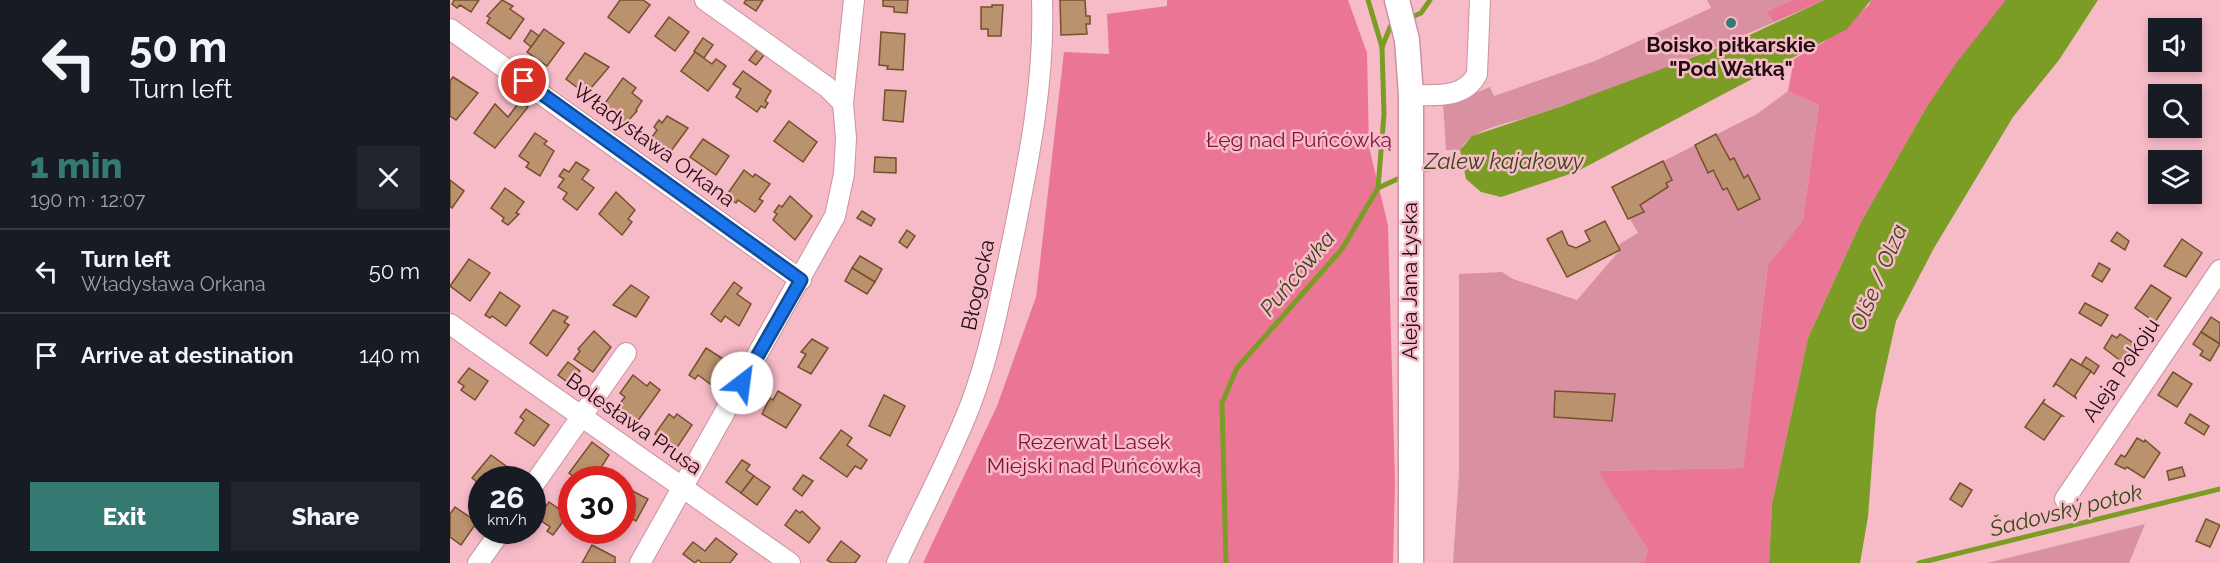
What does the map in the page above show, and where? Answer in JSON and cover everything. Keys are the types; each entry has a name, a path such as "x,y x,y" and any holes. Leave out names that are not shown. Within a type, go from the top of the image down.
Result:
{"street":[{"path":"705,0 827,87 843,103"},
{"path":"640,563 829,230 838,206 846,155 843,103 854,0"},
{"name":"Błogocka","path":"897,563 970,407 993,336 1024,182 1038,91 1042,0"},
{"path":"1411,95 1455,93 1473,83 1477,74 1480,0"},
{"name":"Aleja Jana Łyska","path":"1399,5 1407,40 1411,95 1411,563"},
{"name":"Władysława Orkana","path":"450,29 801,280"},
{"name":"Aleja Pokoju","path":"2064,499 2220,270"},
{"name":"Bolesława Prusa","path":"450,324 790,563"},
{"path":"546,468 626,354"},
{"path":"478,563 492,544"}],"shaded area":[{"path":"1707,0 1804,0 1808,7 1637,79 1482,131 1473,136 1460,150 1446,150 1443,102 1461,99 1490,87 1494,96 1595,61 1711,8"},
{"path":"1788,91 1819,105 1803,220 1768,265 1743,468 1599,471 1648,550 1644,563 1453,563 1459,474 1459,274 1502,272 1513,279 1577,300 1620,250 1618,245 1638,233 1612,187 1757,114"},
{"path":"2145,524 2129,563 1987,563"}],"green space":[{"path":"1167,0 1348,0 1367,53 1369,147 1388,225 1395,482 1393,563 923,563 997,406 1036,297 1064,52 1109,54 1107,14 1167,6"},
{"path":"1793,0 1824,0 1774,22 1767,12"},
{"path":"1871,0 2007,0 1926,108 1861,222 1808,338 1772,504 1769,563 1644,563 1648,550 1598,471 1743,468 1768,265 1803,220 1819,105 1788,91 1794,59 1824,42 1869,5"}],"water":[{"name":"Zalew kajakowy","path":"1824,0 1871,0 1847,29 1576,172 1501,197 1481,192 1466,179 1460,150 1472,136 1562,106 1739,40"},
{"name":"Olše / Olza","path":"2006,0 2098,0 2059,60 2013,117 1934,248 1896,321 1876,411 1868,517 1860,563 1769,563 1772,504 1808,338 1861,222 1926,108 1957,62"}],"building":[{"path":"454,0 479,0 471,12 460,5 457,8 452,4"},
{"path":"502,0 513,6 510,9 524,19 510,39 487,23 490,18 487,16"},
{"path":"620,0 643,0 650,5 629,33 608,17"},
{"path":"746,0 763,0 756,11 744,3"},
{"path":"883,0 908,0 907,13 894,12 894,7 883,6"},
{"path":"1060,0 1085,0 1086,16 1090,16 1090,24 1086,24 1087,34 1061,35"},
{"path":"992,5 1003,5 1001,36 988,36 988,29 981,29 981,7 992,7"},
{"path":"669,17 689,32 675,51 655,36"},
{"path":"544,29 564,43 547,66 527,52"},
{"path":"531,30 539,36 531,47 524,41"},
{"path":"881,32 905,34 903,70 887,69 888,66 879,65"},
{"path":"703,38 713,45 704,58 694,51"},
{"path":"757,50 764,55 756,65 749,60"},
{"path":"695,52 712,64 716,59 726,66 708,91 681,71"},
{"path":"585,53 609,67 586,94 566,79"},
{"path":"743,71 771,91 765,101 768,103 765,108 761,106 757,112 736,97 741,89 733,84"},
{"path":"453,77 478,93 456,120 450,116 450,81"},
{"path":"623,78 636,88 632,93 642,101 637,111 626,123 603,106"},
{"path":"885,90 906,91 903,122 883,120"},
{"path":"520,101 528,107 495,148 474,133 495,104 508,117"},
{"path":"667,116 688,128 671,151 650,140 657,130 654,127 659,120 662,123"},
{"path":"789,121 817,142 803,162 774,141"},
{"path":"535,133 547,141 544,144 554,151 540,176 526,167 529,163 519,156"},
{"path":"1716,134 1730,160 1734,158 1744,178 1748,175 1760,199 1738,210 1727,188 1723,190 1713,170 1708,173 1695,145"},
{"path":"703,139 729,156 716,175 690,157"},
{"path":"875,157 896,158 896,173 874,172"},
{"path":"1663,161 1672,180 1666,183 1668,187 1640,205 1644,212 1628,219 1612,187"},
{"path":"576,162 589,170 582,179 594,188 577,210 563,199 567,193 558,187 564,179 559,176 564,169 569,172"},
{"path":"744,170 753,177 755,174 770,184 759,199 763,201 755,212 738,200 736,203 726,196"},
{"path":"450,180 464,191 452,208 450,206"},
{"path":"505,188 524,202 516,213 519,214 508,225 502,221 504,218 491,208"},
{"path":"616,192 635,210 628,219 632,222 622,235 599,214"},
{"path":"790,196 812,216 795,240 773,220 777,214 774,212 779,205 782,207"},
{"path":"862,211 875,219 871,226 857,218"},
{"path":"1605,221 1620,250 1567,277 1547,239 1562,231 1568,245 1576,248 1590,241 1585,231"},
{"path":"907,230 915,236 907,248 899,242"},
{"path":"2117,232 2129,241 2125,250 2111,241"},
{"path":"2182,239 2202,253 2186,277 2164,266"},
{"path":"860,256 882,269 875,282 852,268"},
{"path":"469,259 490,273 470,301 450,286"},
{"path":"2099,263 2110,269 2102,282 2092,276"},
{"path":"852,268 875,282 867,294 845,281"},
{"path":"734,282 742,288 737,294 751,304 739,326 725,316 721,322 711,314"},
{"path":"631,285 649,297 636,317 613,305"},
{"path":"2151,285 2171,298 2155,322 2135,308"},
{"path":"500,292 520,306 506,326 492,316 490,318 485,315"},
{"path":"2085,303 2108,315 2101,326 2079,313"},
{"path":"553,310 568,317 564,322 569,325 547,356 530,343"},
{"path":"2211,317 2220,323 2220,344 2201,332"},
{"path":"594,331 611,347 593,372 574,359 580,351 578,349"},
{"path":"2201,332 2220,344 2210,361 2200,355 2203,351 2193,344"},
{"path":"2120,334 2138,346 2126,365 2104,348 2112,335 2117,338"},
{"path":"812,339 828,348 811,374 798,367 806,354 801,352"},
{"path":"706,348 728,362 713,386 698,375 695,379 689,375"},
{"path":"2086,357 2099,366 2094,374 2081,365"},
{"path":"2071,359 2091,371 2075,395 2076,398 2056,384 2053,387"},
{"path":"568,362 580,371 570,384 558,375"},
{"path":"469,368 488,381 475,400 461,390 464,386 458,382"},
{"path":"2173,372 2192,384 2177,407 2158,395"},
{"path":"633,375 647,386 650,382 660,390 637,422 617,407 625,397 620,393"},
{"path":"778,391 801,405 786,428 762,414 770,398 773,400"},
{"path":"1555,391 1615,394 1612,421 1554,417"},
{"path":"884,395 905,406 890,436 869,426"},
{"path":"2045,399 2043,403 2063,416 2044,440 2025,427"},
{"path":"526,409 549,425 534,446 515,433 524,420 520,417"},
{"path":"669,414 674,418 677,414 692,425 676,449 655,434"},
{"path":"2190,414 2209,426 2204,435 2185,423"},
{"path":"841,430 852,438 847,445 867,460 861,469 855,466 847,477 820,458"},
{"path":"2137,438 2144,442 2145,440 2160,453 2144,478 2127,467 2125,469 2115,464 2121,455 2125,457"},
{"path":"592,442 609,455 602,466 574,466"},
{"path":"491,455 506,466 482,466"},
{"path":"742,460 750,465 746,470 754,476 741,493 726,482"},
{"path":"2182,467 2185,476 2169,480 2167,471"},
{"path":"803,475 813,481 802,496 793,489"},
{"path":"754,476 770,487 757,505 741,493"},
{"path":"1960,483 1972,490 1962,507 1950,499"},
{"path":"636,493 648,499 636,521"},
{"path":"549,502 558,508 558,528 553,535 547,531 550,527 546,524 546,506"},
{"path":"455,507 468,516 468,535 461,545 450,537 450,514"},
{"path":"796,510 800,513 802,511 820,528 809,543 785,525"},
{"path":"2206,519 2220,525 2210,547 2196,541"},
{"path":"716,538 737,554 730,563 702,563 698,560 695,563 683,554 693,542 705,551"},
{"path":"841,541 860,556 855,563 832,563 827,560"},
{"path":"592,545 615,557 615,563 582,563"}],"waterway":[{"name":"Puńcówka","path":"1226,563 1222,403 1237,368 1342,249 1378,188 1384,114 1382,47 1368,0"},
{"path":"1407,19 1421,13 1430,0"},
{"path":"1382,47 1391,25 1395,23"},
{"path":"1418,171 1468,161"},
{"path":"1378,188 1404,176"},
{"name":"Šadovský potok","path":"1919,563 2220,489"}],"place":[{"name":"Boisko piłkarskie \"Pod Wałką\"","path":"1731,23"}],"route":[{"path":"524,81 801,280 742,383"}],"park label":[{"name":"Łęg nad Puńcówką","path":"1299,140"},
{"name":"Rezerwat Lasek Miejski nad Puńcówką","path":"1094,454"}]}
